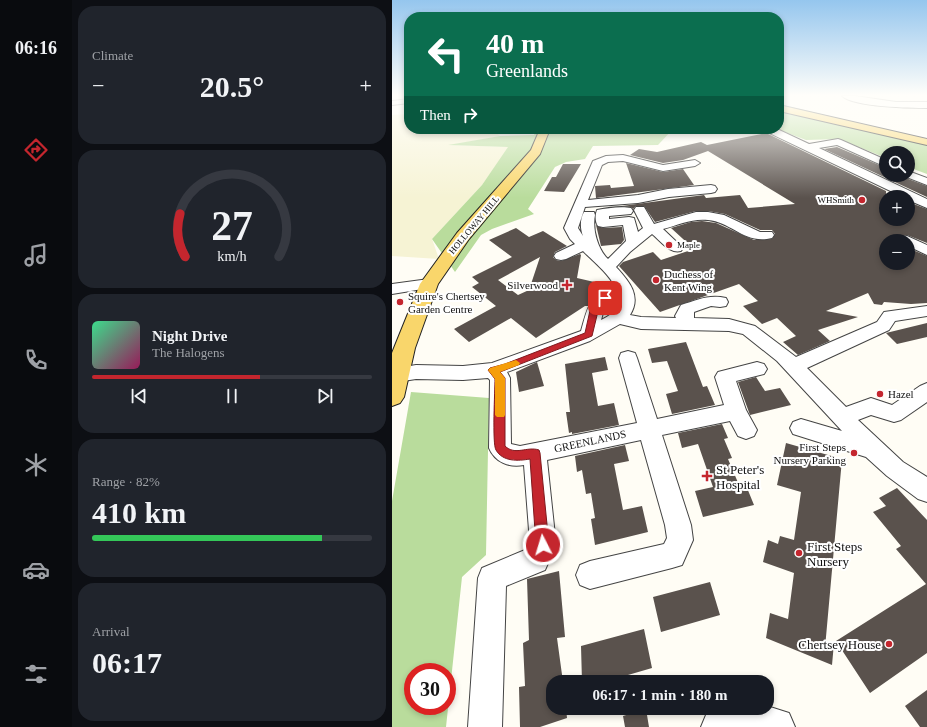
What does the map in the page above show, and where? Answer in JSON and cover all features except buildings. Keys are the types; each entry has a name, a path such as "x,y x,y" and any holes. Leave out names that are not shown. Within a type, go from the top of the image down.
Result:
{"main road":[{"path":"874,130 927,142"},
{"name":"HOLLOWAY HILL","path":"392,397 411,329 430,284 463,236 536,151 543,134"}],"street":[{"path":"781,134 784,135 782,138 807,147 927,204"},
{"path":"807,147 838,142 879,161"},
{"path":"807,147 805,152 847,175"},
{"path":"397,375 416,372 462,374 493,370 508,366 589,334 618,318 623,312 627,297 624,286 603,262 575,236 571,228 580,204 592,180 597,163 602,160 627,158 663,168 698,165 683,155"},
{"path":"915,177 927,182"},
{"path":"887,185 891,190"},
{"path":"633,241 629,221 603,223 602,214 639,205 668,192 712,189"},
{"path":"915,202 927,208"},
{"path":"580,204 639,205"},
{"path":"639,205 652,228 676,248"},
{"path":"589,215 586,224 587,229 603,262"},
{"path":"603,262 652,228 696,216 719,218 758,236 767,235"},
{"path":"915,244 927,251"},
{"path":"561,256 584,245"},
{"path":"392,289 430,284"},
{"path":"589,334 594,310 598,303 612,296 627,297"},
{"path":"687,324 684,316 687,309 710,300 720,302"},
{"path":"793,366 883,326 890,316 927,311"},
{"path":"618,318 641,323 729,325 740,327 761,338 793,366 874,450 895,468 927,491"},
{"path":"590,575 672,554 680,540 678,525 628,358"},
{"path":"746,430 736,411 725,377 757,369"},
{"name":"GREENLANDS","path":"493,370 500,378 500,448 506,454 520,456 736,411"},
{"path":"842,417 871,406 894,414 927,391"},
{"path":"801,428 874,450"},
{"path":"485,727 492,578 536,560 543,545 535,453"},
{"path":"718,727 759,721 777,725 778,727"}],"shaded area":[{"path":"392,130 404,130 404,134 498,134 500,136 451,145 509,147 482,185 432,239 439,259 392,256"}],"green space":[{"path":"784,130 889,130 927,139 927,174 915,170 915,146 879,146 879,155 839,139 806,140 784,132"},
{"path":"668,134 658,145 593,146 585,159 566,162 555,167 528,209 534,214 492,229 481,235 455,272 432,239 482,185 508,147 448,145 500,136"},
{"path":"411,392 489,398 486,555 462,577 453,663 404,663 404,715 447,715 446,727 392,727 392,501"}],"slow traffic":[{"path":"500,415 500,378 493,370 516,363"}],"place":[{"name":"WHSmith","path":"862,200"},
{"name":"Maple","path":"669,245"},
{"name":"Duchess of Kent Wing","path":"656,280"},
{"name":"Silverwood","path":"567,285"},
{"name":"Squire's Chertsey Garden Centre","path":"400,302"},
{"name":"Hazel","path":"880,394"},
{"name":"First Steps Nursery Parking","path":"854,453"},
{"name":"St Peter's Hospital","path":"707,476"},
{"name":"First Steps Nursery","path":"799,553"},
{"name":"Chertsey House","path":"889,644"}],"route":[{"path":"543,545 535,453 520,456 506,454 500,448 500,378 493,370 508,366 589,334 595,306 605,298"}]}
